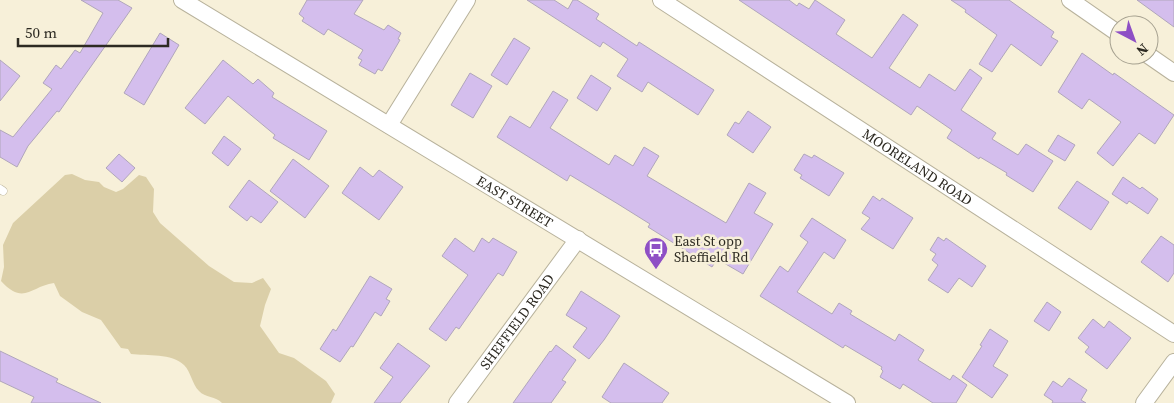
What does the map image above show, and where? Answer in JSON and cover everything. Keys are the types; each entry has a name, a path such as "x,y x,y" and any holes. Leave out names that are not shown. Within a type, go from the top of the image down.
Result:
{"street":[{"name":"EAST STREET","path":"182,0 847,403"},
{"path":"389,125 467,0"},
{"name":"MOORELAND ROAD","path":"661,0 1174,334"},
{"path":"1070,0 1109,27"},
{"path":"1159,63 1174,73"},
{"name":"SHEFFIELD ROAD","path":"457,403 578,239"},
{"path":"1144,403 1174,362"}],"shaded area":[{"path":"72,174 85,180 99,182 104,187 116,192 123,189 139,175 146,177 154,189 153,212 160,223 209,266 234,282 252,283 263,278 271,289 260,326 279,353 294,358 326,381 335,394 331,403 222,403 199,391 184,365 179,361 173,358 131,354 128,349 121,348 101,320 82,312 60,296 54,283 28,293 22,293 9,288 1,281 4,267 3,245 13,223 65,175"}],"building":[{"path":"81,0 118,0 132,8 59,112 57,111 28,146 17,167 0,157 0,130 13,137 52,89 43,83 56,65 61,69 75,50 80,53 103,13"},
{"path":"307,0 363,0 354,14 384,30 388,25 401,33 398,39 400,40 382,71 378,69 375,74 359,65 362,60 358,58 363,50 328,29 324,35 302,21 304,18 299,14"},
{"path":"527,0 554,0 568,9 573,0 577,0 599,14 596,19 637,46 639,42 714,90 698,115 648,82 642,92 617,76 628,59 603,42 600,47"},
{"path":"739,0 789,0 797,6 799,3 809,9 815,0 845,20 836,34 872,58 903,14 918,25 889,68 920,88 929,74 955,91 970,69 982,78 961,110 996,133 992,139 1018,155 1026,144 1053,161 1033,192 1006,175 1007,173 980,157 979,159 947,138 952,130 917,106 911,115"},
{"path":"951,0 1009,0 1054,32 1051,37 1058,41 1041,66 1011,44 992,72 979,64 997,35"},
{"path":"1137,0 1174,0 1174,27"},
{"path":"160,33 179,45 144,105 124,93"},
{"path":"514,38 530,48 507,85 491,75"},
{"path":"1082,53 1174,115 1155,144 1139,133 1113,166 1097,153 1121,122 1089,99 1082,109 1058,92"},
{"path":"0,60 20,76 0,101"},
{"path":"223,60 253,84 258,79 274,93 272,97 327,131 309,160 273,138 275,135 228,96 205,124 185,108"},
{"path":"470,73 492,86 473,118 451,105"},
{"path":"591,75 611,88 597,111 577,98"},
{"path":"553,91 568,100 550,128 609,165 615,155 633,166 644,147 659,156 647,176 726,223 749,183 766,193 754,213 773,224 743,274 717,259 712,267 648,227 650,224 618,204 570,175 567,181 497,137 510,116 530,128"},
{"path":"748,111 771,127 753,153 727,135 735,122 739,124"},
{"path":"1058,135 1075,145 1065,161 1048,151"},
{"path":"224,136 241,149 228,166 212,153"},
{"path":"119,154 135,168 122,182 106,168"},
{"path":"804,154 812,158 814,155 844,173 829,196 800,178 802,175 794,170"},
{"path":"293,159 329,186 305,218 270,191"},
{"path":"360,167 373,177 379,170 403,187 379,220 342,193"},
{"path":"1123,177 1140,189 1142,187 1158,199 1148,214 1129,201 1127,204 1112,194"},
{"path":"249,180 278,202 261,223 251,216 247,221 229,207"},
{"path":"1077,181 1109,202 1091,230 1058,208"},
{"path":"873,196 880,201 882,198 913,218 893,249 861,229 870,218 862,213"},
{"path":"812,218 846,240 834,259 824,252 797,292 832,314 839,303 852,311 850,314 895,341 899,334 924,350 918,360 950,380 953,375 967,385 956,403 933,403 903,384 900,389 880,377 883,371 882,367 845,345 843,348 760,296 780,266 788,272 808,242 800,236"},
{"path":"1161,236 1174,245 1174,273 1168,282 1141,262"},
{"path":"938,237 944,241 946,238 986,266 972,287 959,278 948,293 928,280 938,265 932,260 936,254 930,250"},
{"path":"455,238 474,252 482,238 489,243 493,238 517,252 503,276 498,273 459,329 456,327 446,341 429,329 468,275 442,256"},
{"path":"370,276 392,289 386,299 390,301 381,316 375,312 353,347 351,346 340,362 320,349 333,329 336,331"},
{"path":"581,291 620,316 589,359 573,347 587,328 566,315"},
{"path":"1047,302 1061,312 1049,331 1034,321"},
{"path":"1093,319 1104,328 1109,321 1131,338 1107,369 1085,352 1089,347 1078,338"},
{"path":"990,329 1008,341 993,366 1008,375 992,398 962,377 982,346 980,345"},
{"path":"398,343 430,366 400,403 374,403 393,377 380,368"},
{"path":"556,345 576,360 562,380 566,382 551,403 513,403 550,351"},
{"path":"0,351 58,379 56,382 101,403 31,403 34,397 0,381"},
{"path":"624,363 669,393 662,403 611,403 602,397"},
{"path":"1069,378 1087,390 1081,400 1086,403 1052,403 1053,401 1044,395 1053,381 1062,387"}],"place":[{"name":"East St opp Sheffield Rd","path":"656,270"}]}
